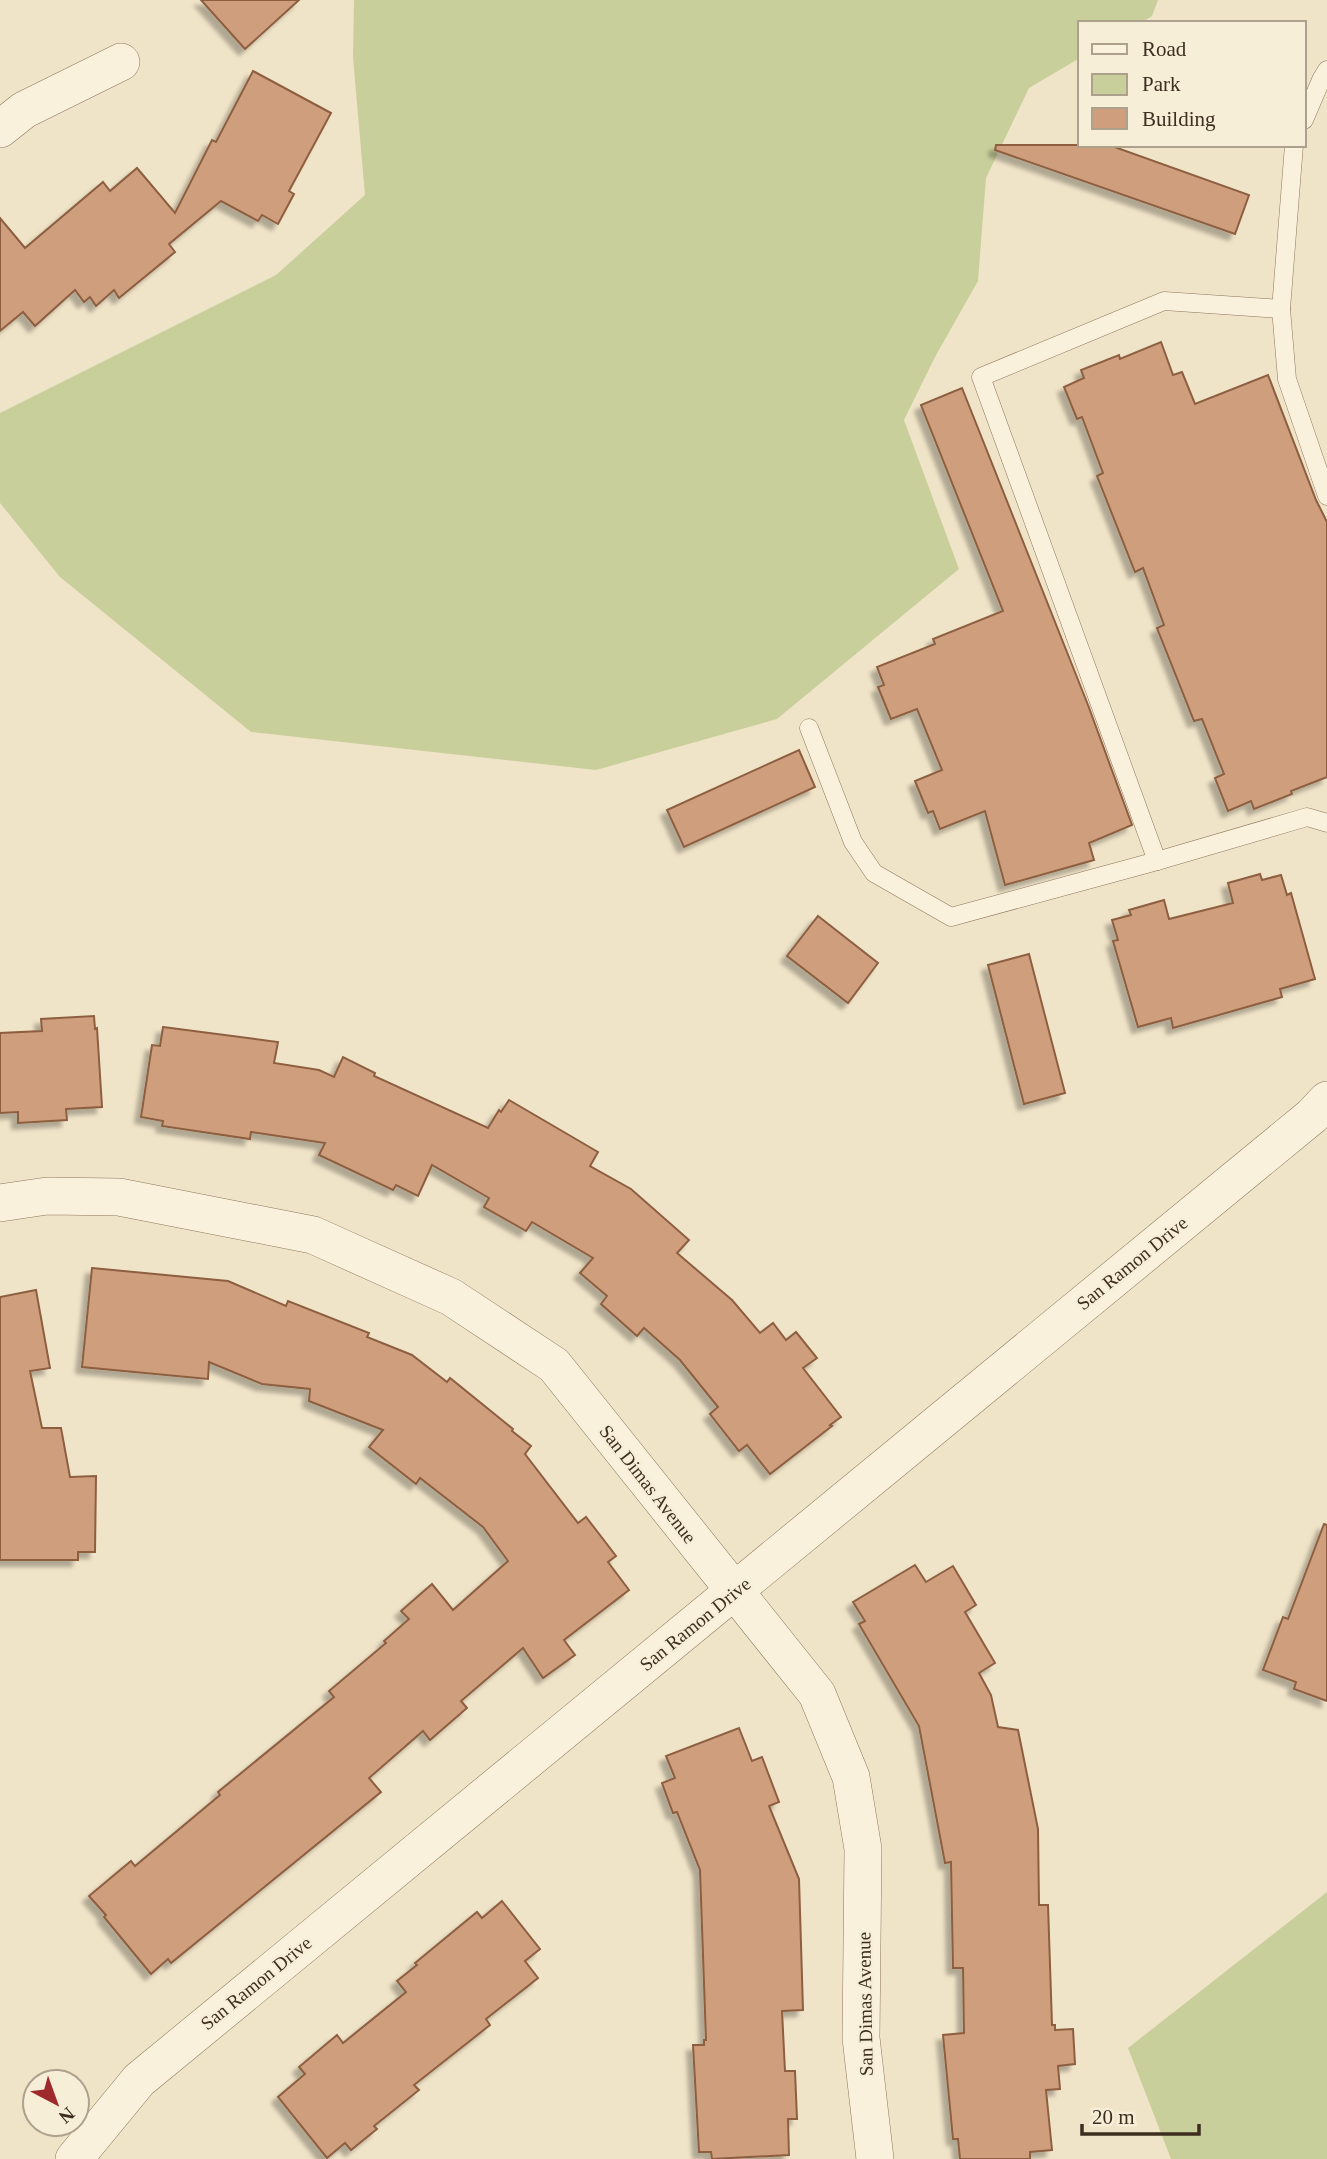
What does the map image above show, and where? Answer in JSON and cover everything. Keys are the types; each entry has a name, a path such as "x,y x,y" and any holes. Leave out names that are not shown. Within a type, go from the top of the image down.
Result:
{"street":[{"path":"0,130 23,110 121,62"},
{"name":"San Ramon Drive","path":"74,2159 139,2080 1312,1116 1327,1100"},
{"name":"San Dimas Avenue","path":"0,1203 47,1196 119,1197 313,1235 451,1297 554,1366 817,1694 851,1777 863,1849 861,2038 875,2159"}],"lane":[{"path":"1306,115 1327,70"},
{"path":"1294,147 1281,309 1287,379 1327,496"},
{"path":"1157,861 981,377 1164,301 1281,309"},
{"path":"809,728 853,842 874,873 951,917 1307,817 1327,823"}],"green space":[{"path":"354,0 1158,0 1152,16 1144,21 1078,21 1078,59 1029,88 986,178 978,281 935,357 904,420 959,569 777,719 596,770 251,732 60,577 0,503 0,413 276,275 365,195 353,58"},
{"path":"1327,1892 1327,2159 1171,2159 1128,2048"}],"building":[{"path":"201,0 299,0 245,49"},
{"path":"253,71 331,113 289,191 294,194 278,224 262,215 258,221 221,201 169,244 175,252 119,298 114,290 96,306 90,297 84,302 75,290 35,326 23,312 0,331 0,218 25,248 103,182 110,191 137,168 175,213 212,140 216,142"},
{"path":"996,145 1115,147 1249,195 1235,234 995,150"},
{"path":"1161,342 1173,375 1182,372 1195,404 1268,375 1327,522 1327,777 1254,809 1251,801 1228,811 1215,778 1224,774 1202,719 1194,721 1157,628 1164,625 1143,568 1135,572 1097,476 1103,473 1082,417 1077,419 1064,387 1084,378 1081,370 1119,355 1120,359"},
{"path":"962,388 1088,705 1132,825 1089,843 1094,860 1005,885 985,811 940,829 933,811 928,813 915,781 942,770 917,709 891,719 878,687 884,685 877,667 935,644 933,639 1003,611 921,405"},
{"path":"799,750 815,787 684,847 667,810"},
{"path":"1260,874 1262,880 1281,875 1287,895 1291,893 1315,979 1280,989 1282,997 1173,1028 1171,1018 1138,1027 1113,941 1118,940 1112,920 1131,915 1129,910 1164,900 1169,919 1233,903 1228,883"},
{"path":"818,916 878,963 848,1003 787,956"},
{"path":"1029,954 1065,1093 1024,1104 988,965"},
{"path":"94,1016 102,1107 66,1109 67,1120 18,1123 18,1112 0,1113 0,1033 42,1031 41,1019"},
{"path":"163,1027 278,1042 274,1063 319,1070 334,1077 343,1057 375,1073 374,1076 488,1128 509,1100 598,1152 590,1166 631,1189 689,1240 677,1253 732,1300 760,1333 773,1323 786,1340 796,1332 817,1358 803,1368 841,1417 770,1474 747,1445 739,1451 710,1414 718,1407 680,1360 644,1328 637,1336 601,1304 607,1296 580,1273 593,1258 532,1222 526,1231 484,1207 489,1198 432,1165 418,1196 396,1185 393,1190 319,1155 325,1143 251,1132 250,1139 162,1126 163,1121 141,1117 152,1045 160,1046"},
{"path":"92,1268 228,1281 286,1306 288,1301 369,1333 367,1337 412,1355 447,1382 450,1378 531,1446 525,1454 578,1523 586,1517 616,1556 608,1562 629,1590 564,1640 575,1655 543,1678 523,1648 461,1701 467,1708 430,1740 423,1731 369,1778 381,1792 171,1963 168,1959 151,1974 89,1896 131,1861 135,1866 220,1795 218,1792 334,1697 329,1691 386,1643 384,1641 409,1619 401,1611 432,1584 453,1610 508,1561 483,1527 420,1478 416,1484 369,1447 383,1430 309,1401 310,1389 262,1384 209,1362 208,1379 82,1367"},
{"path":"36,1290 50,1368 30,1371 42,1428 61,1428 70,1477 96,1476 95,1552 78,1552 78,1560 0,1560 0,1297"},
{"path":"1324,1524 1327,1525 1327,1701 1294,1689 1296,1682 1263,1670 1283,1617 1288,1619"},
{"path":"915,1565 926,1582 953,1566 976,1605 965,1612 995,1663 979,1673 991,1695 998,1727 1018,1730 1038,1829 1039,1905 1048,1905 1052,2025 1055,2025 1055,2030 1073,2029 1075,2064 1058,2066 1060,2089 1046,2090 1052,2150 1030,2152 1030,2159 960,2159 958,2139 953,2139 943,2035 964,2033 963,1968 953,1968 951,1862 945,1863 919,1726 859,1624 865,1621 853,1602"},
{"path":"739,1728 752,1761 762,1757 779,1802 769,1806 799,1879 803,2010 782,2011 785,2071 795,2071 797,2119 788,2119 789,2155 712,2159 711,2152 699,2152 693,2045 704,2045 706,2040 700,1870 677,1812 673,1813 662,1783 675,1778 666,1756"},
{"path":"502,1901 540,1949 525,1961 538,1978 486,2019 490,2025 414,2085 419,2090 374,2126 377,2129 351,2150 345,2143 327,2158 278,2097 305,2074 299,2067 337,2035 343,2043 406,1992 397,1981 417,1965 415,1963 477,1912 482,1918"}]}
